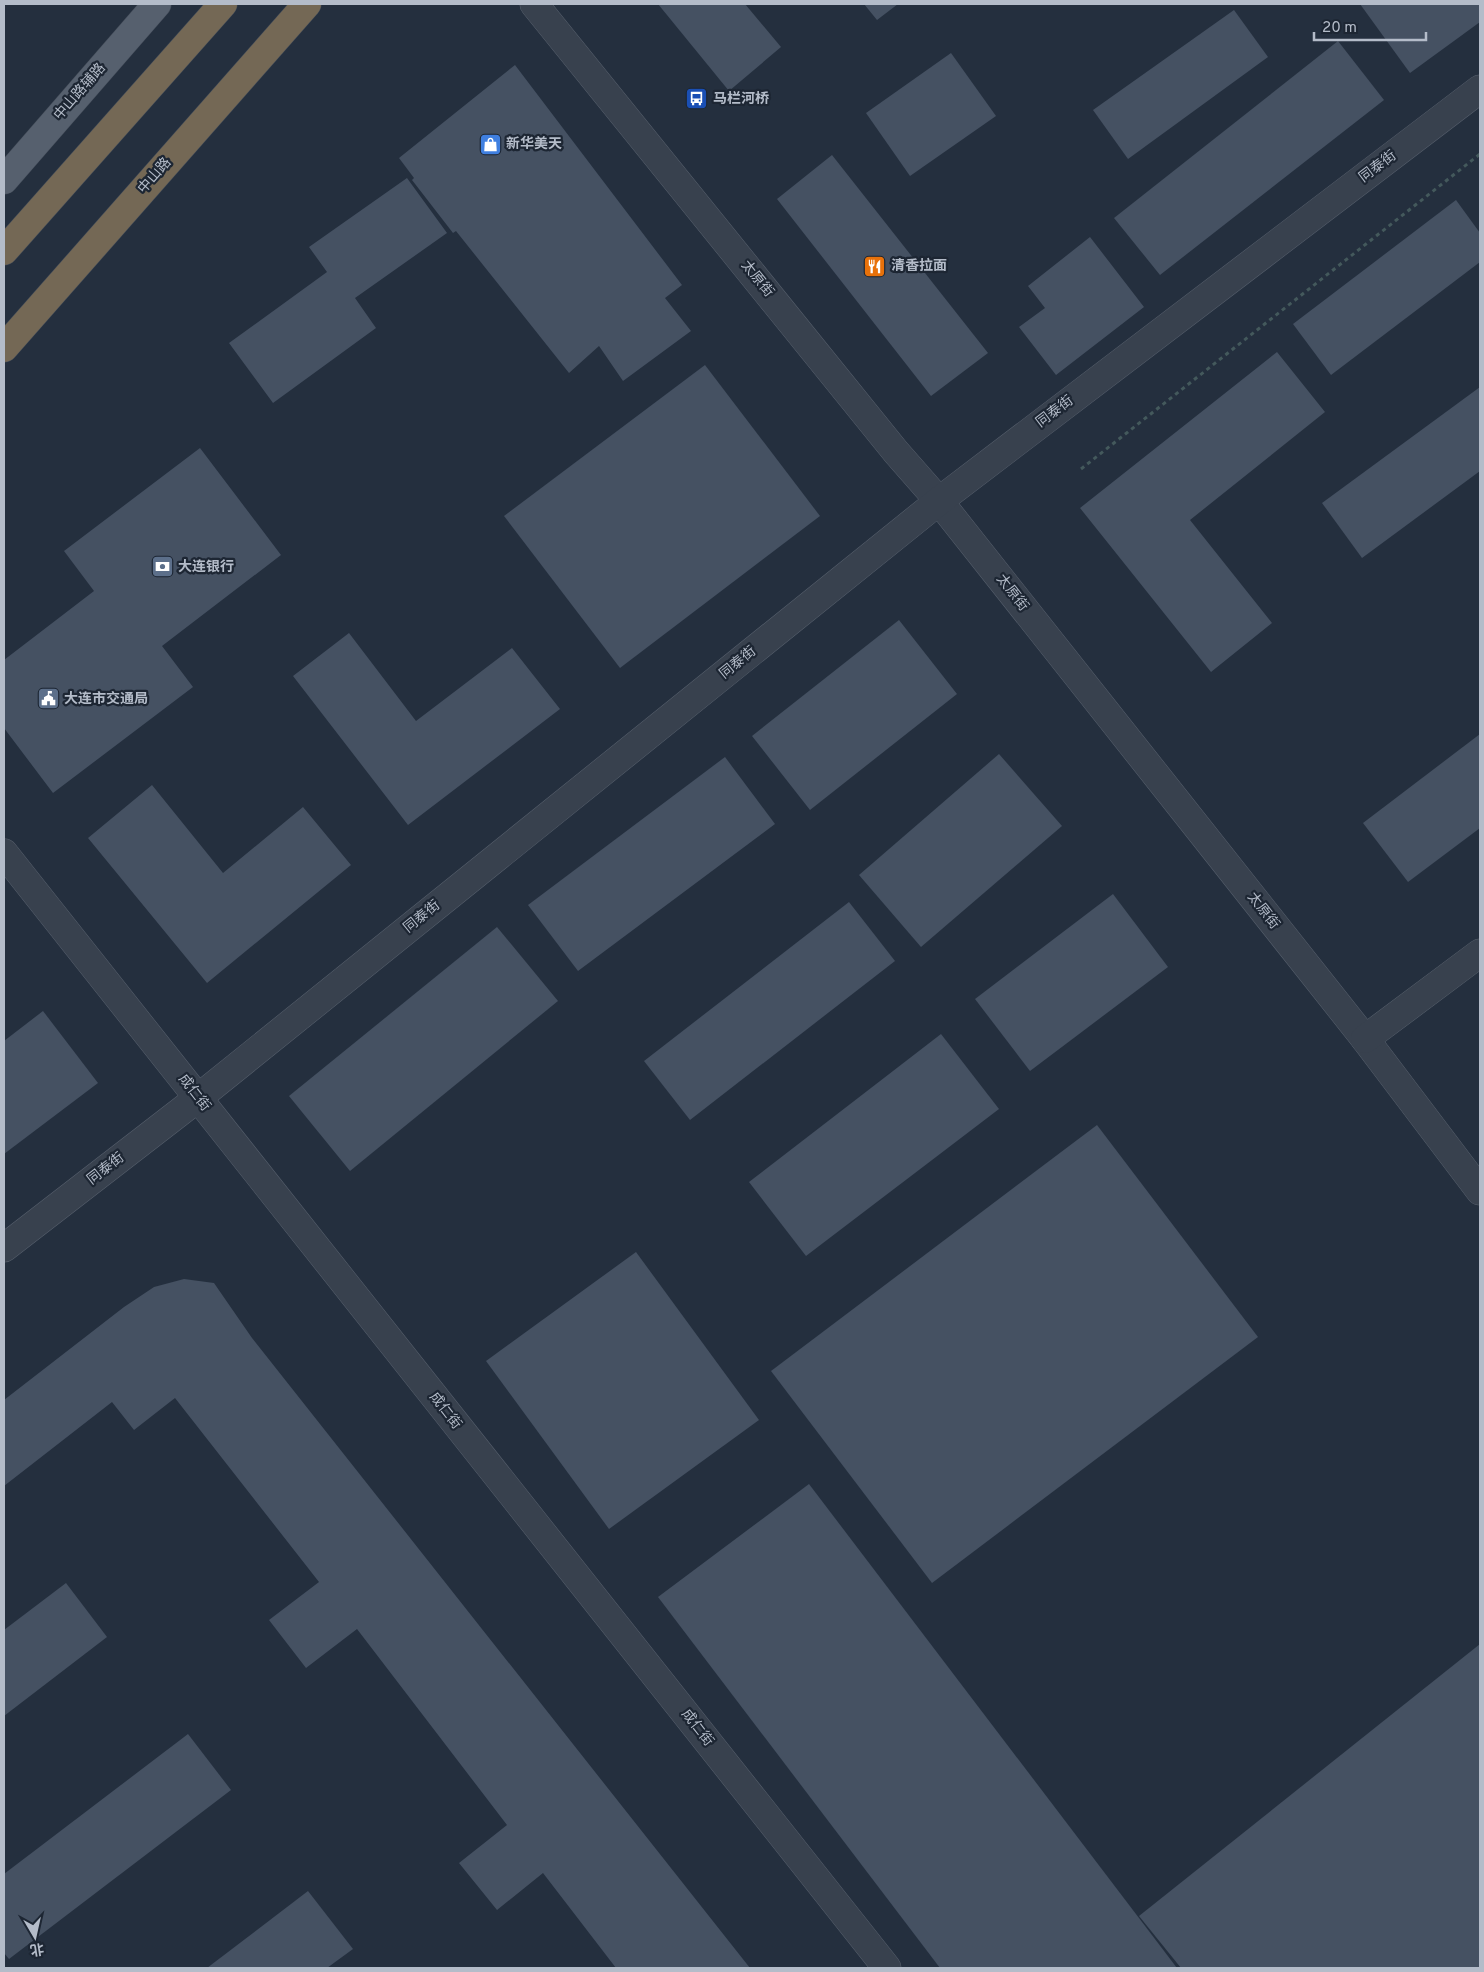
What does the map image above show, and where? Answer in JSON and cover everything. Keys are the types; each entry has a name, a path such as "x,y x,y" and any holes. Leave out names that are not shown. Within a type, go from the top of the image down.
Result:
{"highway":[{"path":"4,251 223,4"},
{"name":"中山路","path":"4,348 307,4"}],"main road":[{"name":"中山路辅路","path":"4,180 156,4"}],"street":[{"name":"太原街","path":"534,4 896,452 938,501 1365,1039 1480,1191"},
{"name":"同泰街","path":"4,1248 198,1098 938,501 1480,89"},
{"name":"成仁街","path":"4,853 887,1968"},
{"path":"1365,1039 1480,952"}],"path":[{"path":"1081,469 1480,154"}],"building":[{"path":"658,4 745,4 781,47 729,91"},
{"path":"864,4 898,4 877,20"},
{"path":"1360,4 1480,4 1480,22 1410,73"},
{"path":"1234,10 1268,57 1128,159 1093,110"},
{"path":"1338,41 1384,100 1160,275 1114,218"},
{"path":"951,53 996,116 910,176 866,113"},
{"path":"515,65 682,285 665,298 691,331 623,381 599,346 569,373 456,231 453,233 412,180 414,178 399,158"},
{"path":"832,155 988,353 931,396 777,199"},
{"path":"407,178 447,233 355,298 376,328 273,403 229,343 327,272 309,247"},
{"path":"1456,200 1480,233 1480,262 1331,375 1293,324"},
{"path":"1090,237 1144,307 1056,375 1019,327 1045,308 1028,286"},
{"path":"1277,352 1325,412 1190,520 1272,623 1211,672 1080,508"},
{"path":"705,365 820,516 620,668 504,516"},
{"path":"1480,387 1480,471 1362,558 1322,503"},
{"path":"200,448 281,555 162,646 193,687 53,793 4,728 4,660 94,591 64,551"},
{"path":"899,620 957,694 810,810 752,736"},
{"path":"349,633 416,721 512,648 560,709 408,825 293,676"},
{"path":"1480,734 1480,828 1408,882 1363,823"},
{"path":"999,754 1062,826 921,947 859,875"},
{"path":"725,757 775,824 578,971 528,905"},
{"path":"152,785 223,873 303,807 351,865 207,983 88,838"},
{"path":"1113,894 1168,967 1030,1071 975,999"},
{"path":"849,902 895,961 690,1120 644,1061"},
{"path":"497,927 558,1001 350,1171 289,1096"},
{"path":"43,1011 98,1083 4,1154 4,1041"},
{"path":"941,1034 999,1109 806,1256 749,1182"},
{"path":"1097,1125 1258,1337 932,1583 771,1371"},
{"path":"636,1252 759,1420 609,1529 486,1361"},
{"path":"184,1279 214,1283 252,1338 750,1968 616,1968 543,1873 497,1910 459,1863 507,1825 357,1629 306,1668 269,1620 319,1582 175,1398 134,1430 112,1402 4,1486 4,1400 124,1307 154,1287"},
{"path":"809,1484 1177,1968 940,1968 658,1597"},
{"path":"66,1583 107,1637 4,1716 4,1630"},
{"path":"1480,1644 1480,1968 1181,1968 1139,1916"},
{"path":"188,1734 231,1790 9,1959 4,1953 4,1874"},
{"path":"308,1891 353,1949 327,1968 207,1968"}],"place":[{"name":"马栏河桥","path":"697,99"},
{"name":"新华美天","path":"490,144"},
{"name":"清香拉面","path":"875,266"},
{"name":"大连银行","path":"162,567"},
{"name":"大连市交通局","path":"48,699"}]}
